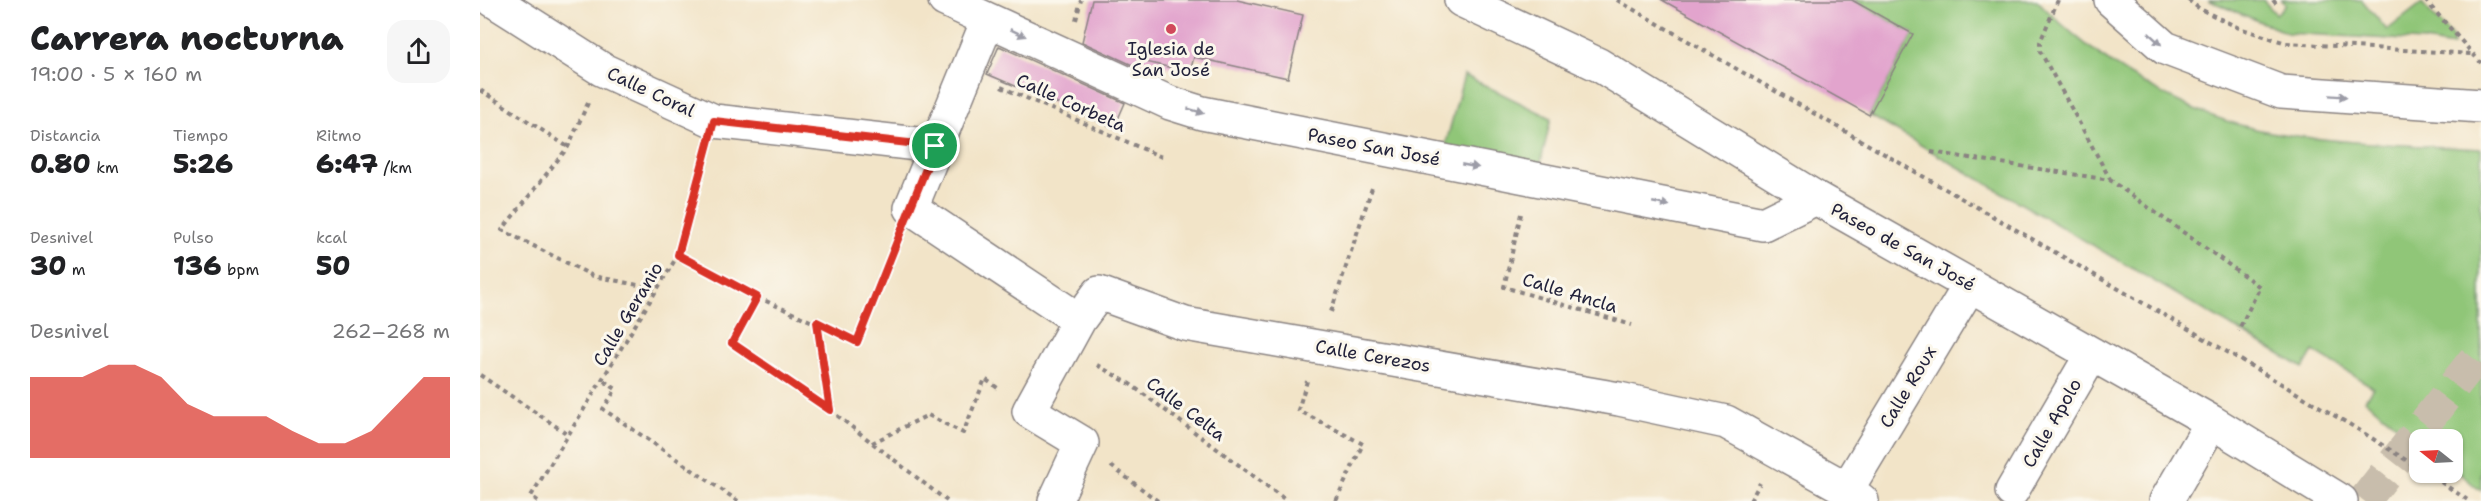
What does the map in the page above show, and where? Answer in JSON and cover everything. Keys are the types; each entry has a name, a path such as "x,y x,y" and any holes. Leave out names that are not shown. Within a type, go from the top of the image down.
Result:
{"street":[{"name":"Calle Coral","path":"493,0 603,70 714,121 935,146"},
{"name":"Paseo San José","path":"945,0 1170,103 1202,112 1763,224 1816,198"},
{"name":"Paseo de San José","path":"1461,0 1599,65 1816,198 2212,422 2339,500"},
{"path":"2111,0 2165,48 2281,92 2481,106"},
{"path":"988,20 911,208 1071,333 1029,411 1082,443 1055,501"},
{"name":"Calle Roux","path":"1854,495 1970,285"},
{"name":"Calle Cerezos","path":"1071,333 1100,293 1185,324 1630,401 1726,422 1854,495"},
{"name":"Calle Apolo","path":"2012,491 2092,354"},
{"path":"2166,501 2212,422"}],"path":[{"path":"1617,0 2187,328 2409,462"},
{"path":"2058,0 2040,42 2040,51 2110,180 2260,287 2238,330"},
{"path":"2188,0 2200,9 2239,28 2286,44 2472,54"},
{"path":"2273,0 2277,5"},
{"path":"2425,0 2481,63"},
{"path":"603,70 568,147 502,230 593,276 658,289"},
{"name":"Calle Corbeta","path":"967,72 1164,158"},
{"path":"480,90 568,147"},
{"name":"Calle Geranio","path":"538,501 531,496 604,381 678,255 714,121"},
{"path":"1931,152 2110,180"},
{"name":"Calle Ancla","path":"1530,178 1504,287 1632,325"},
{"path":"678,255 757,297 817,322 857,342 911,208"},
{"path":"757,297 732,343 830,410 947,501"},
{"path":"817,322 830,410"},
{"name":"Calle Celta","path":"1071,333 1130,384 1287,501"},
{"path":"480,375 569,435"},
{"path":"872,443 928,415 963,433 985,379 1029,411"},
{"path":"604,381 616,389 603,409 738,501"},
{"path":"1082,443 1158,501"},
{"path":"2442,483 2469,501"}],"green space":[{"path":"1852,0 2037,0 2087,45 2116,66 2146,85 2210,115 2243,126 2302,137 2378,144 2481,149 2481,491 2463,476 2463,429 2409,429 2409,435 2365,400 2373,387 2313,351 2303,368 1869,115 1913,34"},
{"path":"2208,0 2263,0 2276,14 2286,5 2281,0 2362,0 2387,30 2422,3 2453,38 2453,46 2424,41 2287,33"},
{"path":"1464,75 1551,118 1540,166 1445,147"}],"building":[{"name":"Iglesia de San José","path":"1092,0 1237,0 1303,15 1288,78 1194,57 1190,72 1142,61 1139,68 1082,42"},
{"path":"1662,0 1852,0 1913,34 1869,115"},
{"path":"999,46 1125,103 1114,128 987,74"}],"tunnel":[{"path":"2364,501 2481,351"}],"place":[{"name":"Iglesia de San José","path":"1171,29"}],"route":[{"path":"714,121 935,146 857,342 817,322 830,410 732,343 757,297 678,255 714,121"}]}
